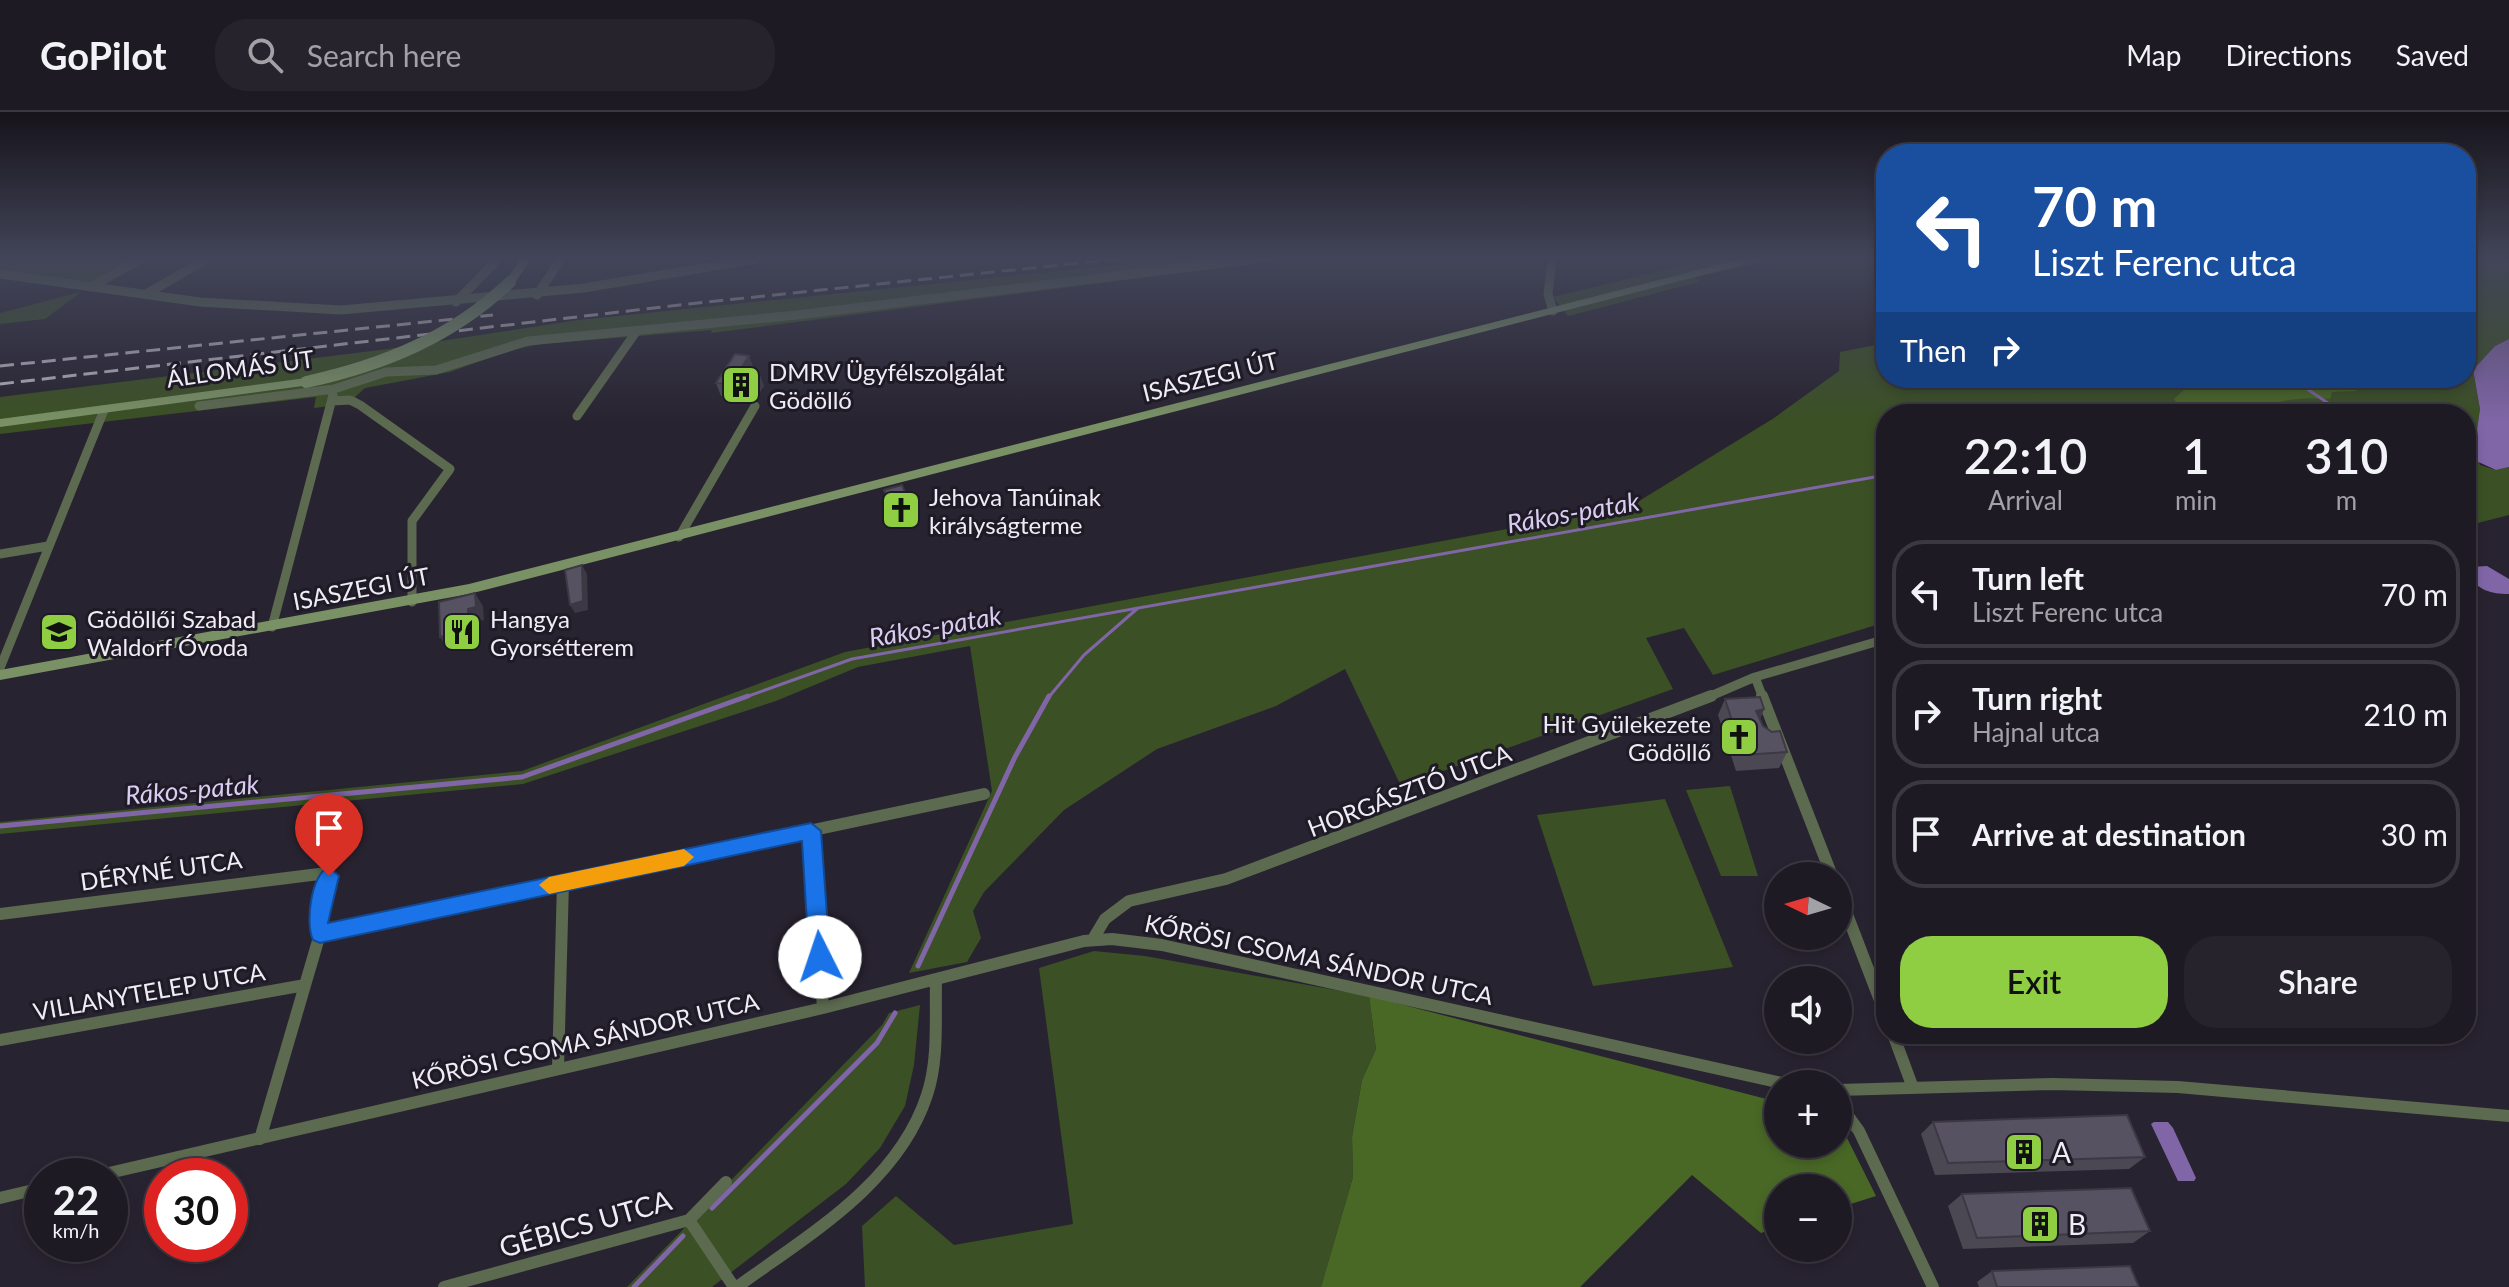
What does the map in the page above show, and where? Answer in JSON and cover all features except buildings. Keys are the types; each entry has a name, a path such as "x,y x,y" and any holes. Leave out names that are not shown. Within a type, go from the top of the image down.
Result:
{"main road":[{"name":"ÁLLOMÁS ÚT","path":"0,423 306,382 358,370 422,345 473,314"},
{"name":"ISASZEGI ÚT","path":"0,675 412,602 679,537 1542,314"}],"street":[{"name":"ÁLLOMÁS ÚT","path":"199,406 334,389 370,374 448,367 515,343 790,314"},
{"path":"577,416 636,332"},
{"path":"272,627 334,389"},
{"path":"332,401 350,400 360,405 450,469 412,521 412,602"},
{"path":"679,537 755,406"},
{"path":"0,668 104,410"},
{"path":"0,554 48,546"},
{"name":"HORGÁSZTÓ UTCA","path":"1093,939 1105,919 1129,901 1226,879 1690,705 1755,677 1876,642"},
{"path":"1755,677 1827,862"},
{"path":"260,1139 320,934 984,794"},
{"path":"811,831 823,1008"},
{"name":"DÉRYNÉ UTCA","path":"0,914 327,873 317,922 320,934"},
{"path":"558,1069 563,882"},
{"path":"1852,927 1876,990"},
{"name":"KŐRÖSI CSOMA SÁNDOR UTCA","path":"128,1169 823,1008 1093,939 1139,941 1173,947 1764,1079"},
{"path":"689,1220 736,1287 856,1196 906,1140 923,1108 931,1078 936,980"},
{"name":"VILLANYTELEP UTCA","path":"0,1040 305,985"},
{"path":"1897,1044 1913,1088"},
{"path":"1852,1090 2053,1084 2178,1087 2509,1116"},
{"path":"1852,1121 1933,1287"},
{"name":"GÉBICS UTCA","path":"444,1287 689,1220 726,1182"},
{"path":"0,1198 24,1192"}],"green space":[{"path":"0,314 52,314 45,319 0,324"},
{"path":"639,314 861,314 711,333 712,330 542,344 514,349 450,372 365,388 355,397 362,402 314,408 316,397 0,434 0,397 388,349"},
{"path":"2476,314 2509,314 2509,339 2495,346 2476,368"},
{"path":"1876,345 1876,388 2476,387 2480,409 2476,436 2476,404 1876,404 1876,625 1713,675 1684,628 1646,638 1673,689 1401,786 1345,669 1276,706 1157,749 1064,810 984,892 973,911 981,938 967,962 909,973 992,791 970,646 858,667 776,701 523,784 0,834 0,822 522,771 845,652 1631,506 1774,418 1839,371 1840,352"},
{"path":"2178,388 2356,388 2356,391 2332,392 2330,399 2302,399 2272,404 2177,404 2174,399 2184,390"},
{"path":"2476,455 2480,465 2496,470 2509,467 2509,515 2476,523"},
{"path":"1730,786 1758,876 1721,876 1686,790"},
{"path":"1665,799 1733,967 1593,986 1537,815"},
{"path":"1094,951 1145,956 1369,996 1376,1049 1362,1080 1352,1137 1353,1177 1321,1287 865,1287 862,1226 896,1196 954,1245 1073,1224 1039,968"},
{"path":"1369,996 1764,1098 1764,1158 1852,1158 1852,1148 1876,1196 1852,1204 1852,1174 1764,1174 1764,1232 1761,1233 1692,1175 1580,1287 1321,1287 1353,1177 1352,1137 1362,1080 1376,1049"},
{"path":"920,1005 914,1065 905,1106 880,1148 846,1184 712,1287 627,1287 882,1025 889,1013"}],"shaded area":[{"path":"2509,339 2509,467 2496,470 2476,461 2480,409 2476,367 2495,346"},
{"path":"2487,566 2509,579 2509,594 2485,590 2476,584 2476,567"},
{"path":"2168,1122 2173,1128 2196,1178 2194,1181 2178,1181 2151,1124"}],"waterway":[{"path":"2306,388 2329,404"},
{"name":"Rákos-patak","path":"1138,608 1876,477"},
{"name":"Rákos-patak","path":"743,698 852,659 1138,608"},
{"path":"1048,698 1084,655 1138,608"},
{"name":"Rákos-patak","path":"0,826 522,777 748,696"},
{"path":"918,966 1015,757 1049,696"},
{"path":"712,1208 877,1043 895,1013"},
{"path":"634,1287 683,1236"}],"railway":[{"path":"0,384 603,314"},
{"path":"0,366 493,315"}],"slow traffic":[{"path":"549,885 684,857"}],"place":[{"name":"DMRV Ügyfélszolgálat Gödöllő","path":"741,385"},
{"name":"Jehova Tanúinak királyságterme","path":"901,510"},
{"name":"Gödöllői Szabad Waldorf Óvoda","path":"59,632"},
{"name":"Hangya Gyorsétterem","path":"462,632"},
{"name":"Hit Gyülekezete Gödöllő","path":"1739,737"},
{"name":"A","path":"2024,1152"},
{"name":"B","path":"2040,1224"}],"route":[{"path":"329,876 317,922 320,934 811,831 820,957"}]}
